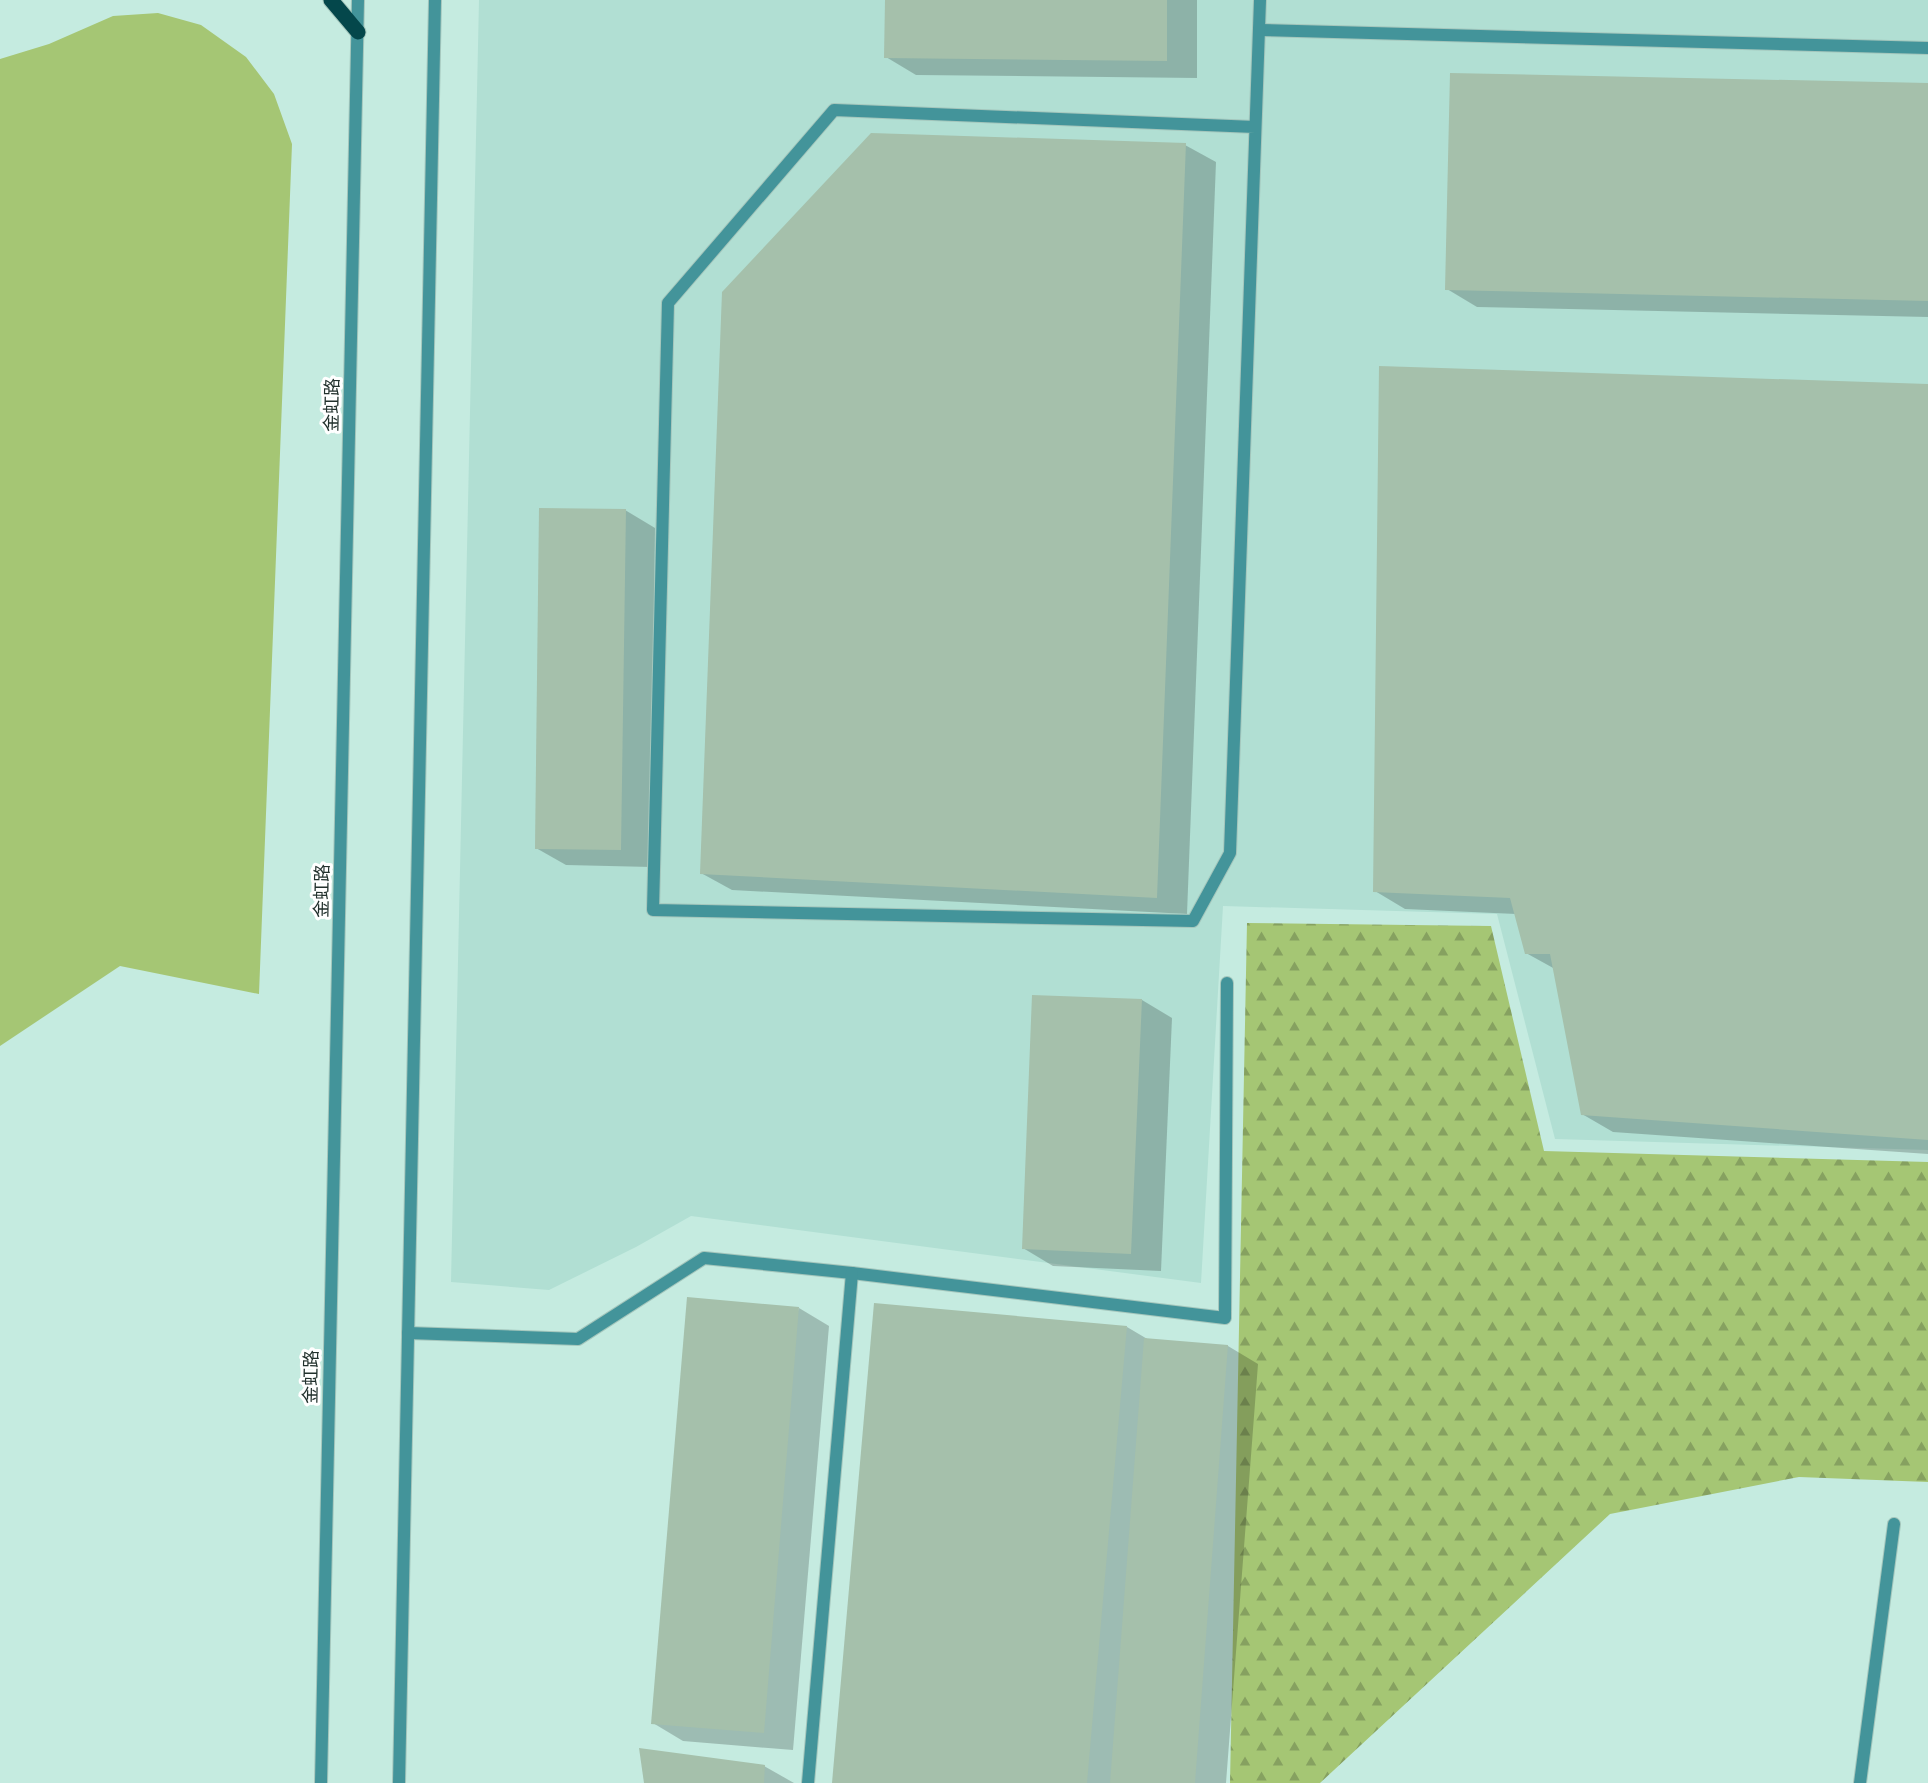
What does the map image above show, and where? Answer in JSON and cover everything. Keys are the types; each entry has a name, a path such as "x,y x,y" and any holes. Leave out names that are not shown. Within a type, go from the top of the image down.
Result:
{"main road":[{"path":"331,0 358,32"}],"street":[{"name":"金虹路","path":"321,1783 358,0"},
{"path":"399,1783 435,0"},
{"path":"1255,127 834,111 668,303 653,910 1193,921 1230,853 1260,0"},
{"path":"1259,30 1928,48"},
{"path":"408,1333 578,1339 704,1258 852,1273 1225,1318 1227,983"},
{"path":"808,1783 852,1273"},
{"path":"1860,1783 1894,1524"}],"shaded area":[{"path":"479,0 1928,0 1928,1150 1555,1139 1497,914 1223,906 1201,1283 691,1216 636,1247 549,1290 451,1282"}],"green space":[{"path":"158,13 201,25 246,57 274,94 292,144 259,994 120,966 0,1046 0,59 49,44 113,16"},
{"path":"1247,923 1491,926 1544,1151 1928,1162 1928,1482 1799,1477 1610,1514 1320,1783 1230,1783"}],"building":[{"path":"885,0 1167,0 1167,61 884,58"},
{"path":"1450,73 1928,83 1928,301 1445,290"},
{"path":"871,133 1186,143 1157,898 700,874 722,292"},
{"path":"1379,366 1928,384 1928,1140 1581,1115 1550,954 1525,954 1510,898 1373,892"},
{"path":"539,508 626,509 621,850 535,849"},
{"path":"1032,995 1142,999 1131,1254 1022,1249"},
{"path":"687,1297 799,1307 764,1733 651,1724"},
{"path":"874,1303 1127,1326 1087,1783 832,1783"},
{"path":"1144,1338 1228,1345 1195,1783 1110,1783"},
{"path":"639,1748 765,1765 764,1783 644,1783"}]}
